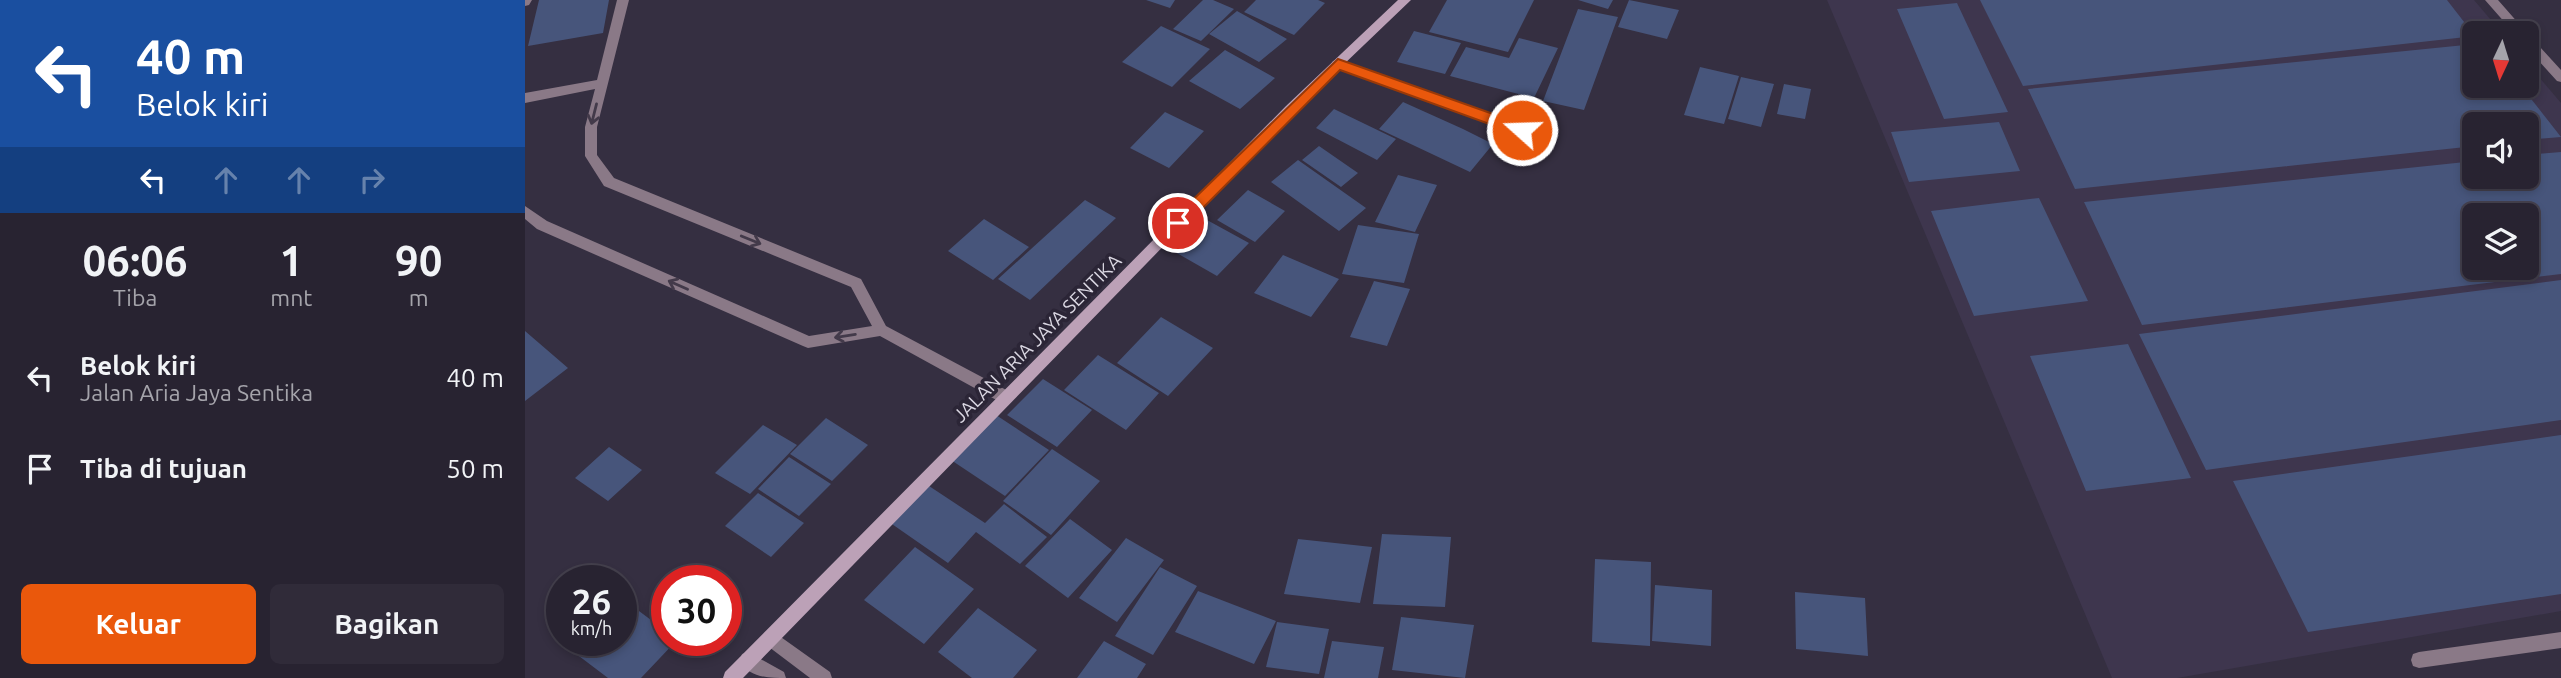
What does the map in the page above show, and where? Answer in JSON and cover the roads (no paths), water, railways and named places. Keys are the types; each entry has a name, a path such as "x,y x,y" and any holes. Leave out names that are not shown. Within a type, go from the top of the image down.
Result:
{"street":[{"path":"623,0 591,127 591,156 609,182 856,283 881,330 1005,397"},
{"name":"JALAN ARIA JAYA SENTIKA","path":"731,678 1005,397 1405,0"},
{"path":"2491,0 2510,21"},
{"path":"2539,53 2561,78"},
{"path":"1338,64 1522,130"},
{"path":"525,99 602,83"},
{"path":"525,211 542,225 808,342 881,330"},
{"path":"771,638 824,678"},
{"path":"2419,660 2561,640"},
{"path":"748,660 778,678"}]}
